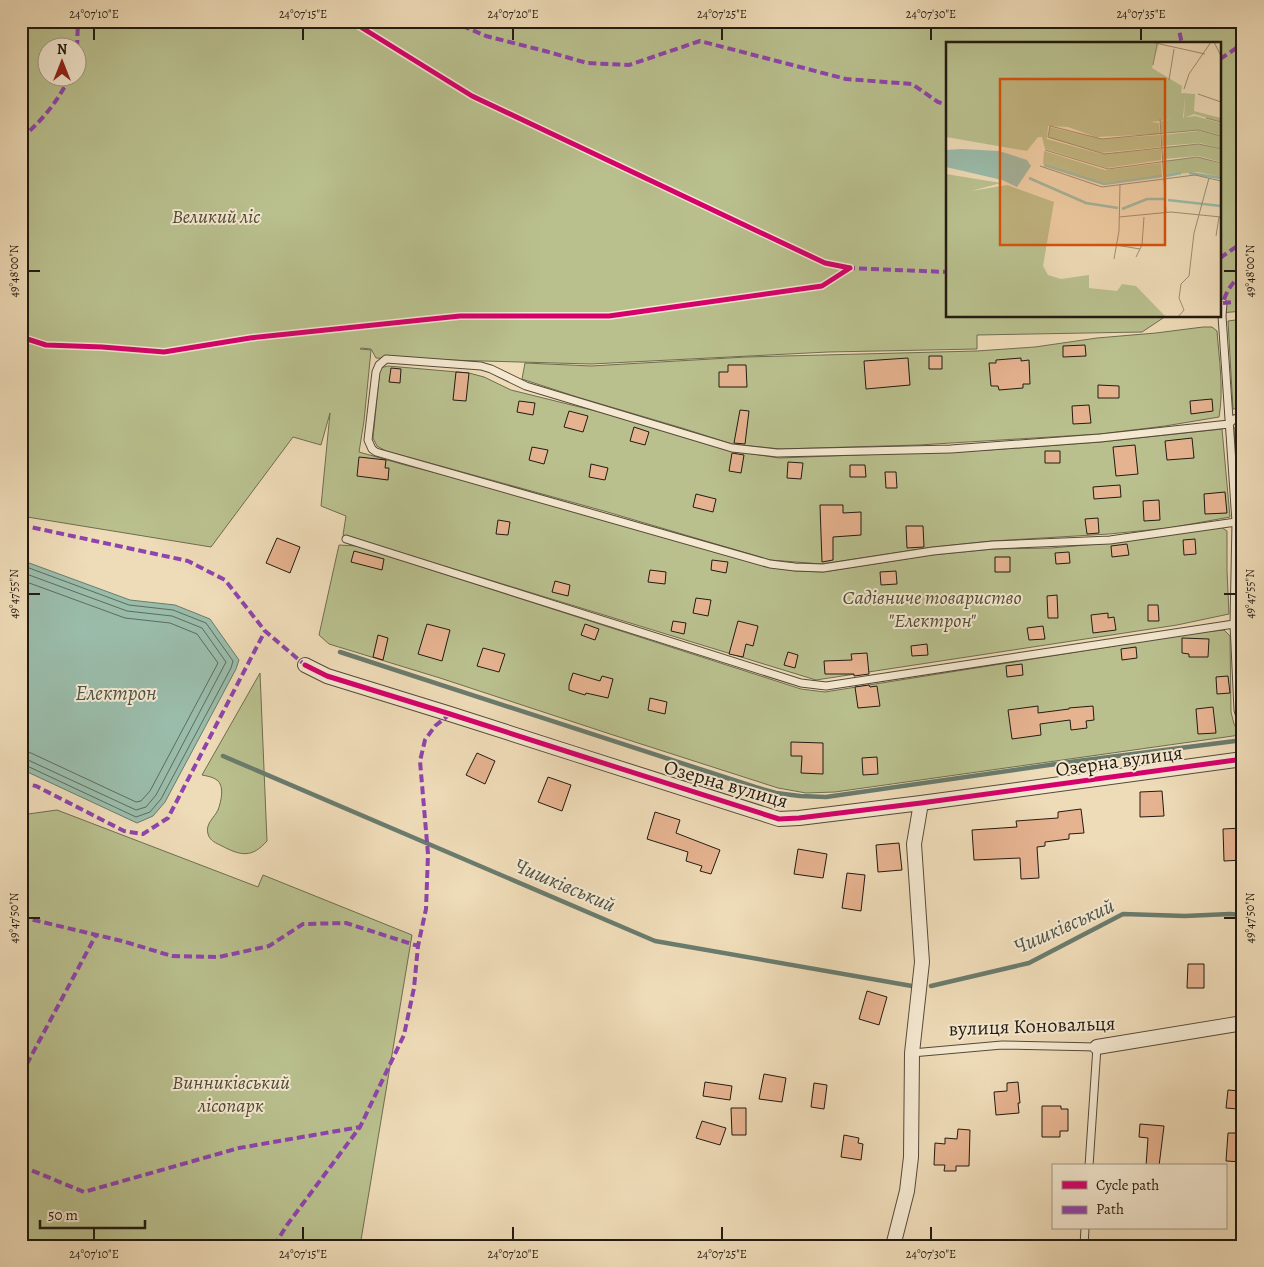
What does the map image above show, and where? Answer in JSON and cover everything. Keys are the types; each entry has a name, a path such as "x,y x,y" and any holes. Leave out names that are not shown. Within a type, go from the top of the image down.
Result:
{"street":[{"name":"Озерна вулиця","path":"305,665 327,676 779,819 921,803 1243,759"},
{"path":"893,1246 906,1191 911,1157 912,1053 922,962 914,844 921,803"},
{"name":"вулиця Коновальця","path":"1097,1047 1243,1023"}],"lane":[{"path":"1223,303 1222,316 1236,522 1234,624 1238,710 1243,727"},
{"path":"1243,416 1234,419 1229,424 1100,438 952,449 778,453 732,448 526,386 490,368 386,359 379,365 376,372 368,440 372,449 376,452 770,564 795,568 823,568 933,551 993,545 1110,540 1236,522 1243,516"},
{"path":"346,539 802,684 826,686 1234,624 1243,625"},
{"name":"вулиця Коновальця","path":"912,1053 1002,1044 1097,1047"},
{"path":"1089,1164 1097,1047"},
{"path":"1084,1246 1085,1230"}],"green space":[{"name":"Великий ліс","path":"21,21 1243,21 1243,311 1222,313 1222,42 946,42 946,318 1163,318 1142,332 977,335 977,349 828,352 591,364 376,358 371,349 360,349 371,350 359,452 489,486 771,567 796,571 823,572 931,555 993,549 1051,548 1110,543 1221,527 1227,531 1229,614 1177,625 816,680 343,535 346,516 321,506 330,413 321,445 293,437 211,547 21,516"},
{"path":"1243,319 1243,408 1233,409 1228,321"},
{"path":"1212,327 1217,331 1221,385 1219,417 1100,434 918,445 780,449 732,444 522,379 525,363 591,366 746,357 977,351 1035,347 1097,338"},
{"name":"Садівниче товариство \"Електрон\"","path":"388,366 469,373 484,377 511,390 624,418 727,450 779,458 989,450 1101,442 1222,429 1230,517 1169,528 933,547 822,564 770,560 604,511 386,451 377,446 373,438 380,368"},
{"path":"1238,422 1243,422 1243,509 1240,509 1234,429"},
{"name":"Садівниче товариство \"Електрон\"","path":"339,545 357,546 801,689 825,692 1114,646 1171,635 1224,630 1230,636 1231,712 1234,724 1240,735 835,792 806,793 778,788 440,678 329,644 319,635"},
{"path":"260,673 267,841 262,847 246,854 235,852 215,843 209,836 207,830 210,821 218,810 222,790 217,780 202,775"},
{"name":"Винниківський лісопарк","path":"57,810 258,887 263,875 412,935 360,1246 21,1246 21,815"}],"water":[{"name":"Електрон","path":"21,560 130,600 175,605 210,619 239,660 165,802 153,816 137,823 21,769"}],"building":[{"path":"1085,345 1086,356 1063,357 1063,346"},
{"path":"929,356 942,356 942,369 929,369"},
{"path":"908,358 910,385 866,389 864,361"},
{"path":"1021,358 1021,361 1029,360 1030,384 1023,384 1023,388 999,390 998,386 991,386 989,363 996,363 996,360"},
{"path":"728,365 746,365 747,387 719,387 719,372 728,372"},
{"path":"391,368 401,369 400,383 389,382"},
{"path":"456,372 469,373 466,401 453,400"},
{"path":"1098,385 1119,386 1119,398 1098,398"},
{"path":"1212,399 1213,411 1191,414 1190,401"},
{"path":"519,401 535,403 533,415 517,412"},
{"path":"1089,405 1091,423 1073,424 1072,406"},
{"path":"740,410 749,411 745,444 734,443"},
{"path":"569,411 588,416 583,432 564,427"},
{"path":"634,427 649,432 645,445 630,441"},
{"path":"1192,438 1194,458 1167,460 1165,441"},
{"path":"1135,445 1138,474 1116,476 1113,447"},
{"path":"532,447 548,450 544,464 529,460"},
{"path":"1045,451 1060,451 1060,463 1045,463"},
{"path":"732,453 744,455 741,473 729,471"},
{"path":"359,457 386,460 385,468 389,468 388,480 357,476"},
{"path":"788,462 803,463 801,479 787,478"},
{"path":"591,464 608,468 605,480 589,477"},
{"path":"850,465 865,465 866,477 850,477"},
{"path":"885,472 896,472 897,488 886,488"},
{"path":"1120,485 1121,497 1094,499 1093,487"},
{"path":"1225,492 1227,513 1205,514 1204,494"},
{"path":"696,494 716,499 713,512 693,507"},
{"path":"1159,500 1160,520 1144,521 1143,501"},
{"path":"820,505 843,505 843,513 861,512 861,535 833,537 833,560 822,562"},
{"path":"1098,518 1099,533 1087,534 1085,519"},
{"path":"498,520 510,522 508,535 496,534"},
{"path":"906,526 923,526 924,547 907,548"},
{"path":"277,538 300,547 290,573 266,563"},
{"path":"1195,539 1196,554 1184,555 1183,540"},
{"path":"1127,544 1129,555 1112,557 1111,546"},
{"path":"354,551 384,559 382,570 351,562"},
{"path":"1069,552 1070,563 1056,564 1055,553"},
{"path":"995,557 1010,557 1010,572 995,572"},
{"path":"712,560 728,562 726,573 711,570"},
{"path":"650,570 666,572 665,584 648,582"},
{"path":"896,571 897,584 881,585 880,572"},
{"path":"555,581 570,585 568,596 552,592"},
{"path":"1057,595 1058,618 1048,618 1047,596"},
{"path":"696,598 711,600 708,616 693,613"},
{"path":"1148,605 1158,605 1159,621 1148,621"},
{"path":"1108,613 1108,618 1114,617 1116,630 1093,633 1091,615"},
{"path":"673,621 686,623 684,634 671,631"},
{"path":"738,621 758,626 753,646 746,644 743,657 729,654"},
{"path":"427,624 450,630 442,661 418,654"},
{"path":"585,624 599,629 595,640 581,635"},
{"path":"1043,626 1045,639 1029,640 1027,628"},
{"path":"378,635 388,638 383,660 373,657"},
{"path":"1182,638 1209,639 1208,657 1189,657 1189,654 1182,653"},
{"path":"927,644 928,655 912,656 911,646"},
{"path":"1136,647 1137,658 1122,660 1121,649"},
{"path":"483,648 505,654 499,672 477,666"},
{"path":"788,652 798,655 795,668 784,665"},
{"path":"867,653 869,674 854,676 854,674 825,674 824,661 852,660 851,654"},
{"path":"1022,664 1023,675 1007,677 1006,666"},
{"path":"573,673 600,681 602,676 613,679 608,698 586,693 585,695 569,690"},
{"path":"1228,676 1230,693 1217,694 1216,677"},
{"path":"869,685 870,687 877,686 880,706 858,708 855,687"},
{"path":"650,698 667,702 665,714 648,710"},
{"path":"1038,706 1038,713 1093,706 1094,720 1086,721 1087,728 1071,730 1070,720 1040,724 1041,735 1012,739 1008,710"},
{"path":"1213,707 1216,733 1198,734 1196,709"},
{"path":"791,742 823,743 823,774 801,773 802,756 791,756"},
{"path":"477,753 495,761 485,784 466,775"},
{"path":"877,757 878,774 863,775 862,758"},
{"path":"548,777 571,785 562,811 538,802"},
{"path":"1162,791 1164,816 1140,817 1140,792"},
{"path":"1081,809 1084,833 1069,834 1069,839 1045,842 1045,846 1037,847 1039,878 1021,879 1020,858 974,860 972,830 1017,827 1016,821 1058,818 1058,812"},
{"path":"655,812 680,820 676,833 720,850 711,874 700,871 702,866 686,861 688,852 647,839"},
{"path":"1242,828 1243,860 1224,861 1223,829"},
{"path":"899,843 902,870 878,872 876,845"},
{"path":"798,849 827,854 823,878 794,874"},
{"path":"847,873 865,875 861,911 842,908"},
{"path":"1188,964 1204,964 1204,988 1187,988"},
{"path":"867,991 887,997 879,1025 859,1019"},
{"path":"764,1074 786,1078 782,1102 759,1099"},
{"path":"705,1082 732,1086 730,1100 703,1096"},
{"path":"1018,1082 1019,1113 996,1115 994,1092 1007,1091 1007,1083"},
{"path":"814,1083 827,1085 824,1109 811,1107"},
{"path":"1228,1090 1240,1091 1238,1109 1226,1108"},
{"path":"1042,1106 1061,1106 1061,1109 1068,1109 1068,1131 1060,1131 1060,1137 1042,1137"},
{"path":"731,1108 746,1108 746,1135 732,1135"},
{"path":"702,1121 726,1128 720,1145 696,1138"},
{"path":"1140,1124 1164,1126 1159,1164 1146,1164 1148,1138 1139,1137"},
{"path":"958,1129 970,1130 969,1166 956,1166 956,1171 944,1171 945,1165 934,1165 935,1143 945,1144 945,1138 957,1139"},
{"path":"1228,1133 1243,1133 1243,1162 1226,1161"},
{"path":"844,1135 859,1138 858,1143 863,1144 861,1160 841,1157"}],"waterway":[{"path":"340,652 755,787 776,793 800,796 826,797 1070,762 1243,740"},
{"name":"Чишківський","path":"223,756 655,941 912,986"},
{"name":"Чишківський","path":"931,986 1029,963 1123,914 1243,915"}],"marked path":[{"path":"77,38 78,21"},
{"path":"451,21 486,36 587,63 629,65 700,41 846,79 912,84 938,102 946,104"},
{"path":"1177,21 1182,42"},
{"path":"1222,58 1243,41"},
{"path":"21,139 48,111 63,88"},
{"path":"1222,257 1243,242"},
{"path":"847,268 946,272"},
{"path":"1243,274 1230,287 1223,303 1243,301"},
{"path":"21,525 188,561 225,580 265,631 305,665"},
{"path":"21,783 36,786 124,831 143,834 168,818 265,631"},
{"path":"274,1246 287,1225 360,1127 404,1035 414,988 418,946 426,909 428,854 420,761 425,740 435,726 450,714"},
{"path":"21,917 122,941 172,956 219,957 269,946 303,924 346,923 418,946"},
{"path":"21,1075 96,935"},
{"path":"21,1166 84,1192 239,1148 360,1127"}],"cycle path":[{"path":"351,21 472,96 825,263 850,268"},
{"path":"21,337 46,345 164,352 250,338 460,316 609,316 822,286 850,268"},
{"path":"305,665 327,676 779,819 921,803 1243,759"}]}
